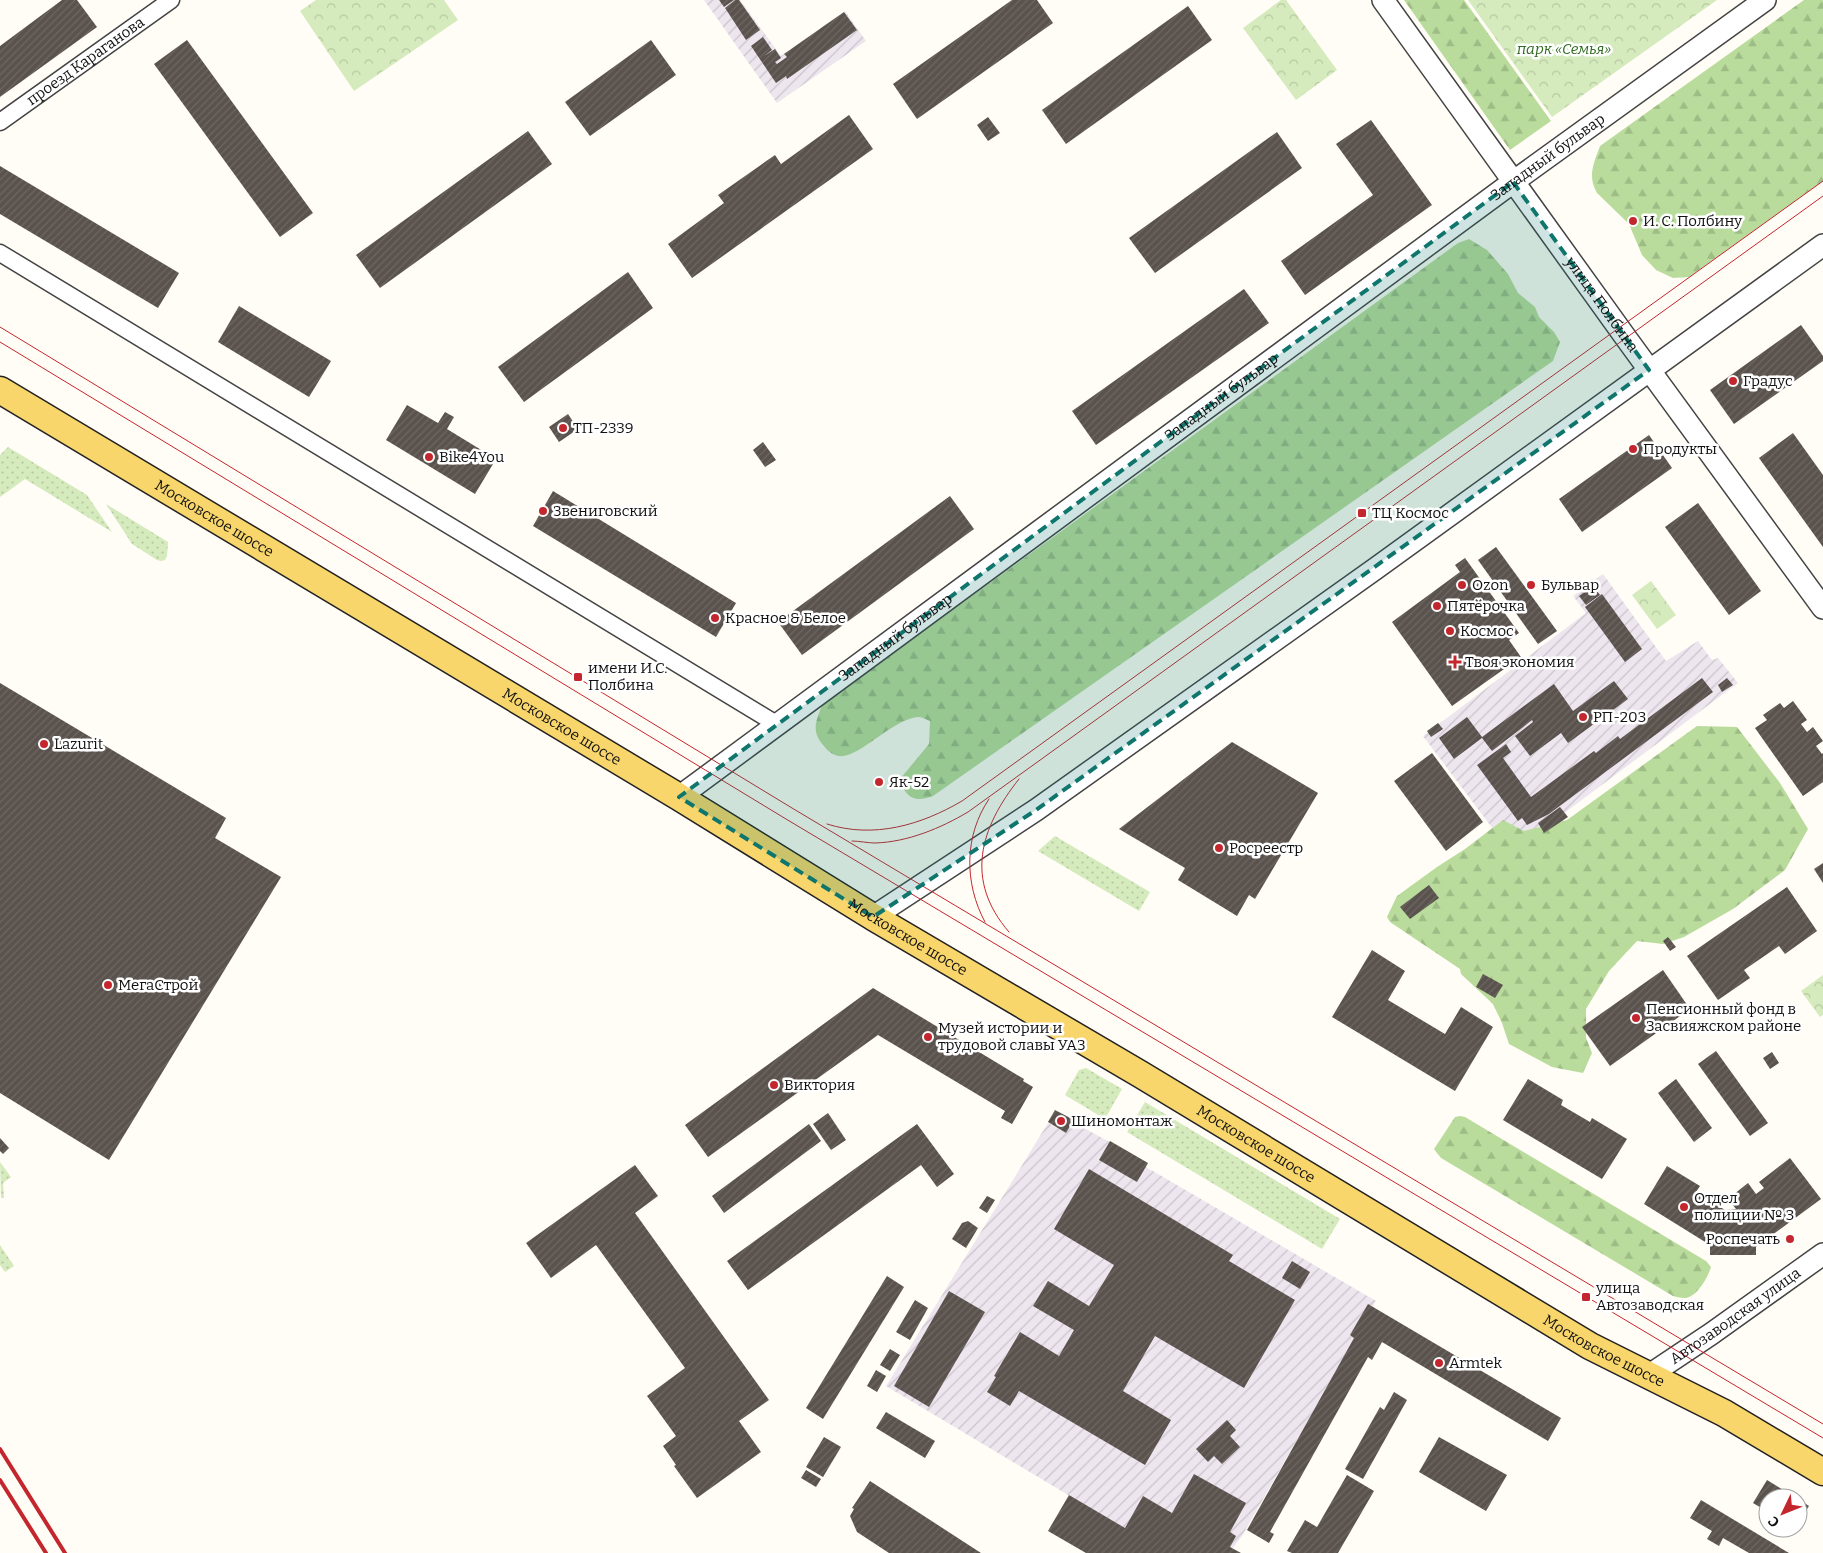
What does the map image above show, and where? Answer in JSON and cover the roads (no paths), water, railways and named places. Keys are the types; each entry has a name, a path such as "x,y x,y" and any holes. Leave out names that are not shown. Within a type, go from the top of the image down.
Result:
{"main road":[{"name":"Московское шоссе","path":"0,390 679,797 873,917 1140,1074 1590,1346 1724,1414 1823,1472"}],"street":[{"name":"проезд Караганова","path":"0,122 171,0"},
{"name":"улица Полбина","path":"1383,0 1823,608"},
{"name":"Западный бульвар","path":"679,797 1513,182 1765,0"},
{"path":"873,917 1036,810 1375,569 1823,245"},
{"path":"0,253 778,724"},
{"name":"Автозаводская улица","path":"1648,1376 1711,1334 1823,1254"}],"tram line":[{"path":"827,824 862,830 880,830 914,823 962,801 1823,181"},
{"path":"852,841 875,843 900,840 935,829 968,812 1823,196"},
{"path":"0,327 792,808 1823,1424"},
{"path":"0,342 786,819 1823,1438"},
{"path":"1009,932 995,913 986,893 982,874 982,854 995,816 1019,779"},
{"path":"985,922 973,892 970,860 975,828 989,799"}],"railway":[{"path":"0,1449 65,1553"},
{"path":"0,1480 46,1553"}],"place":[{"name":"И. С. Полбину","path":"1633,221"},
{"name":"Градус","path":"1733,381"},
{"name":"ТП-2339","path":"563,428"},
{"name":"Продукты","path":"1633,449"},
{"name":"Bike4You","path":"429,457"},
{"name":"Звениговский","path":"543,511"},
{"name":"ТЦ Космос","path":"1362,513"},
{"name":"Ozon","path":"1462,585"},
{"name":"Бульвар","path":"1531,585"},
{"name":"Пятёрочка","path":"1437,606"},
{"name":"Красное & Белое","path":"715,618"},
{"name":"Космос","path":"1450,631"},
{"name":"Твоя экономия","path":"1455,662"},
{"name":"имени И.С. Полбина","path":"578,677"},
{"name":"РП-203","path":"1583,717"},
{"name":"Lazurit","path":"44,744"},
{"name":"Як-52","path":"879,782"},
{"name":"Росреестр","path":"1219,848"},
{"name":"МегаСтрой","path":"108,985"},
{"name":"Пенсионный фонд в Засвияжском районе","path":"1636,1018"},
{"name":"Музей истории и трудовой славы УАЗ","path":"928,1037"},
{"name":"Виктория","path":"774,1085"},
{"name":"Шиномонтаж","path":"1061,1121"},
{"name":"Отдел полиции № 3","path":"1684,1207"},
{"name":"Роспечать","path":"1790,1239"},
{"name":"улица Автозаводская","path":"1586,1297"},
{"name":"Armtek","path":"1439,1363"}],"park label":[{"name":"парк «Семья»","path":"1564,49"}]}
